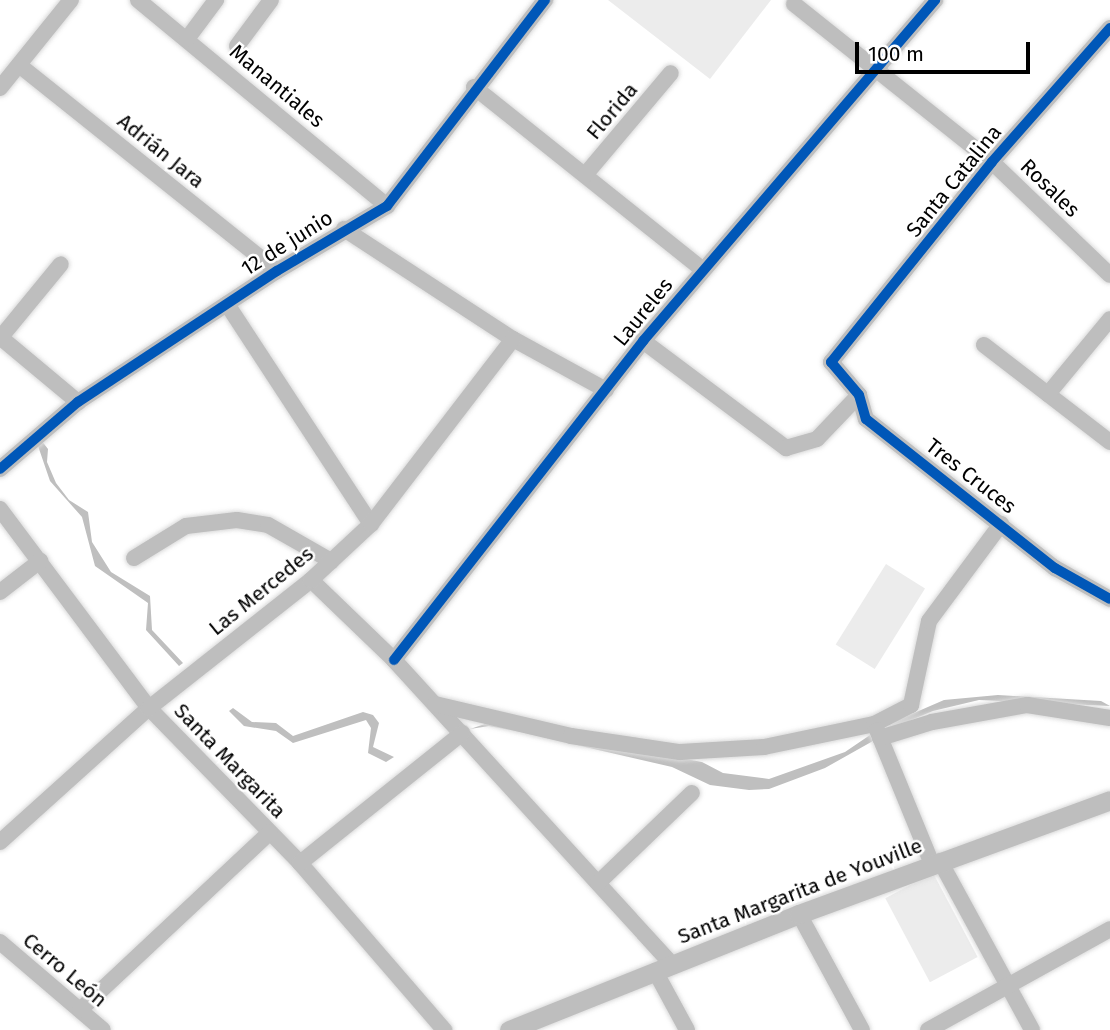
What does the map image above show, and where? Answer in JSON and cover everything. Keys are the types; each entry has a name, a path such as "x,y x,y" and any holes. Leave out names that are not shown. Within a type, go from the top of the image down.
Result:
{"main road":[{"name":"Santa Margarita de Youville","path":"514,1029 799,914 1110,800"}],"street":[{"path":"2,81 19,65 71,0"},
{"name":"Manantiales","path":"138,0 387,206"},
{"path":"187,38 216,0"},
{"path":"237,46 271,0"},
{"name":"12 de junio","path":"0,469 78,402 276,271 387,206 474,87 545,0"},
{"name":"Laureles","path":"394,660 702,269 936,0"},
{"name":"Rosales","path":"794,5 992,162 1110,275"},
{"name":"Santa Catalina","path":"831,362 992,162 1110,28"},
{"name":"Adrián Jara","path":"19,65 276,271"},
{"name":"Florida","path":"585,175 671,73"},
{"path":"474,87 702,269"},
{"path":"344,229 513,339 606,390"},
{"path":"61,264 0,337 78,402"},
{"path":"227,304 371,523"},
{"path":"1048,394 1110,319"},
{"name":"Las Mercedes","path":"0,842 149,708 312,580 371,523 513,339"},
{"path":"643,341 786,448 817,439 859,395"},
{"path":"984,345 1110,442"},
{"name":"Tres Cruces","path":"831,362 859,395 866,419 1055,568 1110,599"},
{"name":"Santa Margarita","path":"0,509 149,708 300,863 444,1030"},
{"path":"134,558 186,526 237,520 268,525 331,561"},
{"path":"877,731 911,705 929,621 1001,524"},
{"path":"0,592 40,561"},
{"path":"312,580 394,660 598,883 663,968 687,1030"},
{"path":"435,704 571,736 680,752 764,747 1027,705 1110,719"},
{"path":"877,731 936,863 1032,1030"},
{"path":"300,863 462,733"},
{"path":"598,883 692,793"},
{"path":"80,1010 270,832"},
{"path":"799,914 862,1030"},
{"path":"928,1030 1110,929"},
{"name":"Cerro León","path":"0,942 103,1030"}],"shaded area":[{"path":"608,0 771,0 710,79"},
{"path":"41,440 48,449 47,462 56,483 69,500 88,512 92,542 111,572 150,596 152,630 183,663 179,666 146,630 148,603 95,566 82,517 50,481 37,443"},
{"path":"886,564 925,588 875,669 836,645"},
{"path":"998,695 1101,701 1110,706 979,700 933,711 887,730 884,726 944,700"},
{"path":"233,708 252,722 276,723 293,736 363,712 373,715 379,723 373,747 394,757 386,762 368,753 371,728 366,720 293,743 276,731 244,726 229,711"},
{"path":"488,723 702,762 723,773 769,779 845,752 870,735 873,741 825,768 769,789 749,790 710,785 672,767 516,731 489,726 470,729"},
{"path":"933,873 978,957 930,982 885,898"}],"cycle path":[{"path":"0,469 78,402 277,271 387,206 545,0"},
{"path":"394,660 643,341 935,0"},
{"path":"1110,28 992,162 831,362 859,395 866,419 1055,568 1110,599"}]}
